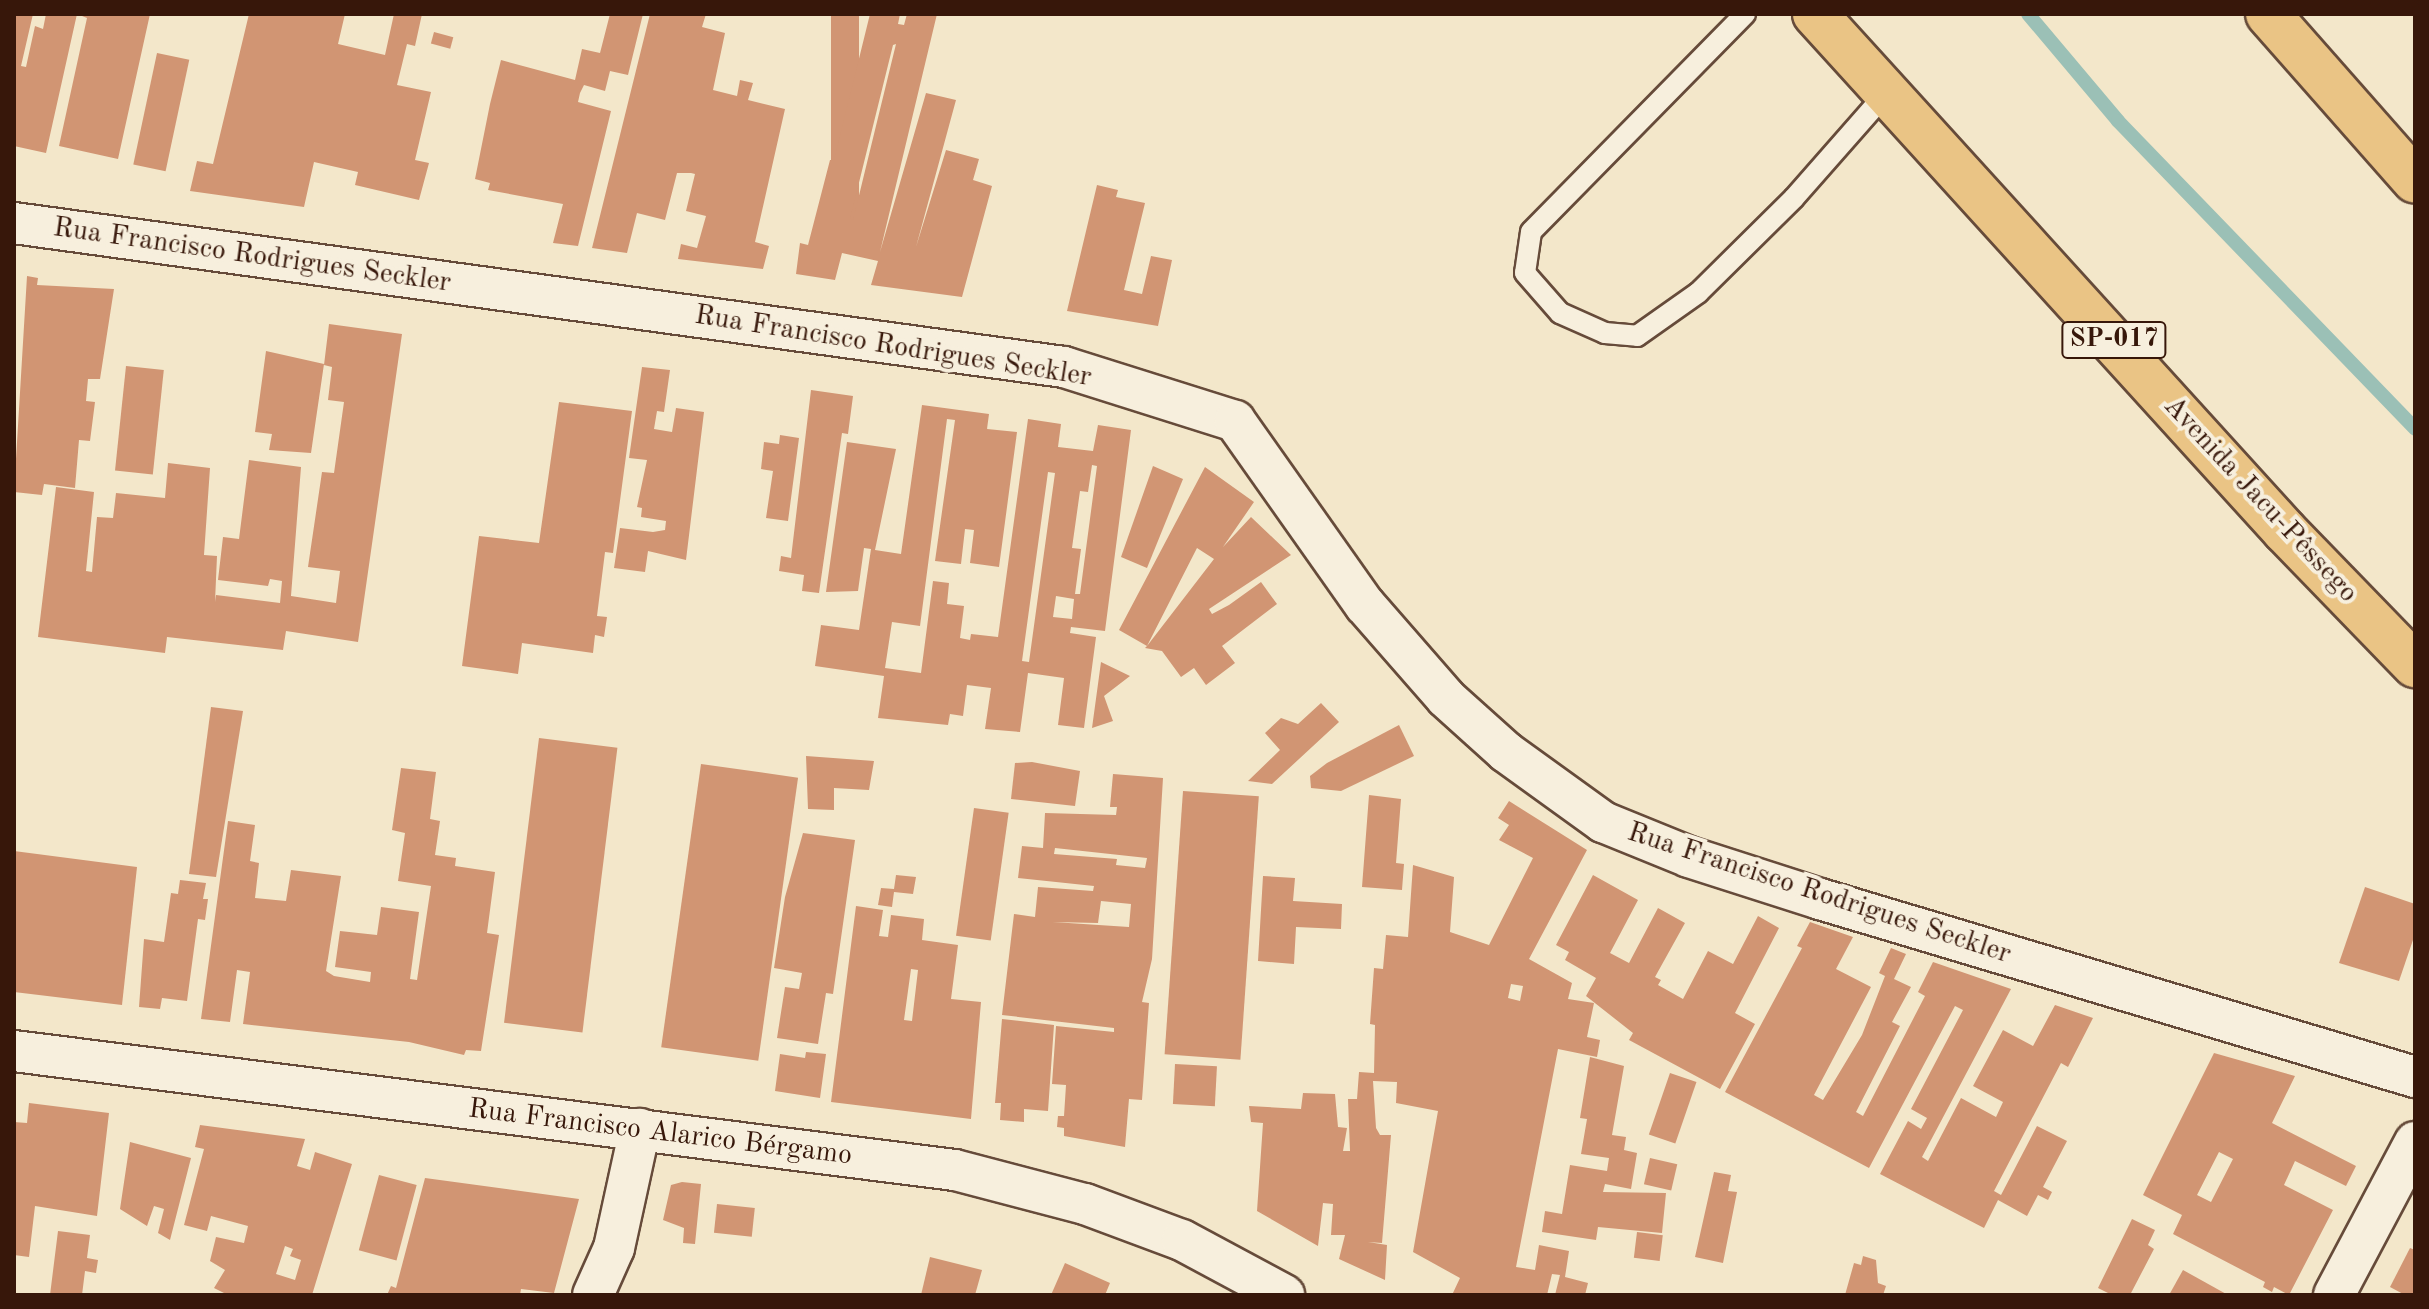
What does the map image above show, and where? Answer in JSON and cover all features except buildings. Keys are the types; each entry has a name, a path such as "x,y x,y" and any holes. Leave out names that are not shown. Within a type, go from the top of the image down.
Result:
{"highway":[{"name":"Avenida Jacu-Pêssego","path":"1815,14 2285,531 2415,665"},
{"path":"2268,14 2415,181"}],"street":[{"name":"Rua Francisco Rodrigues Seckler","path":"14,223 1064,367 1235,421 1365,605 1446,698 1506,752 1603,822 1689,857 1820,899 2415,1077"},
{"name":"Rua Francisco Alarico Bérgamo","path":"14,1051 640,1129 970,1174 1085,1204 1182,1240 1284,1295"},
{"path":"593,1295 614,1248 640,1129"},
{"path":"2334,1295 2415,1142"}],"lane":[{"path":"1745,14 1531,232 1525,273 1560,313 1605,333 1637,336 1698,293 1794,198 1888,91"}],"waterway":[{"path":"2028,14 2118,121 2415,429"}]}
